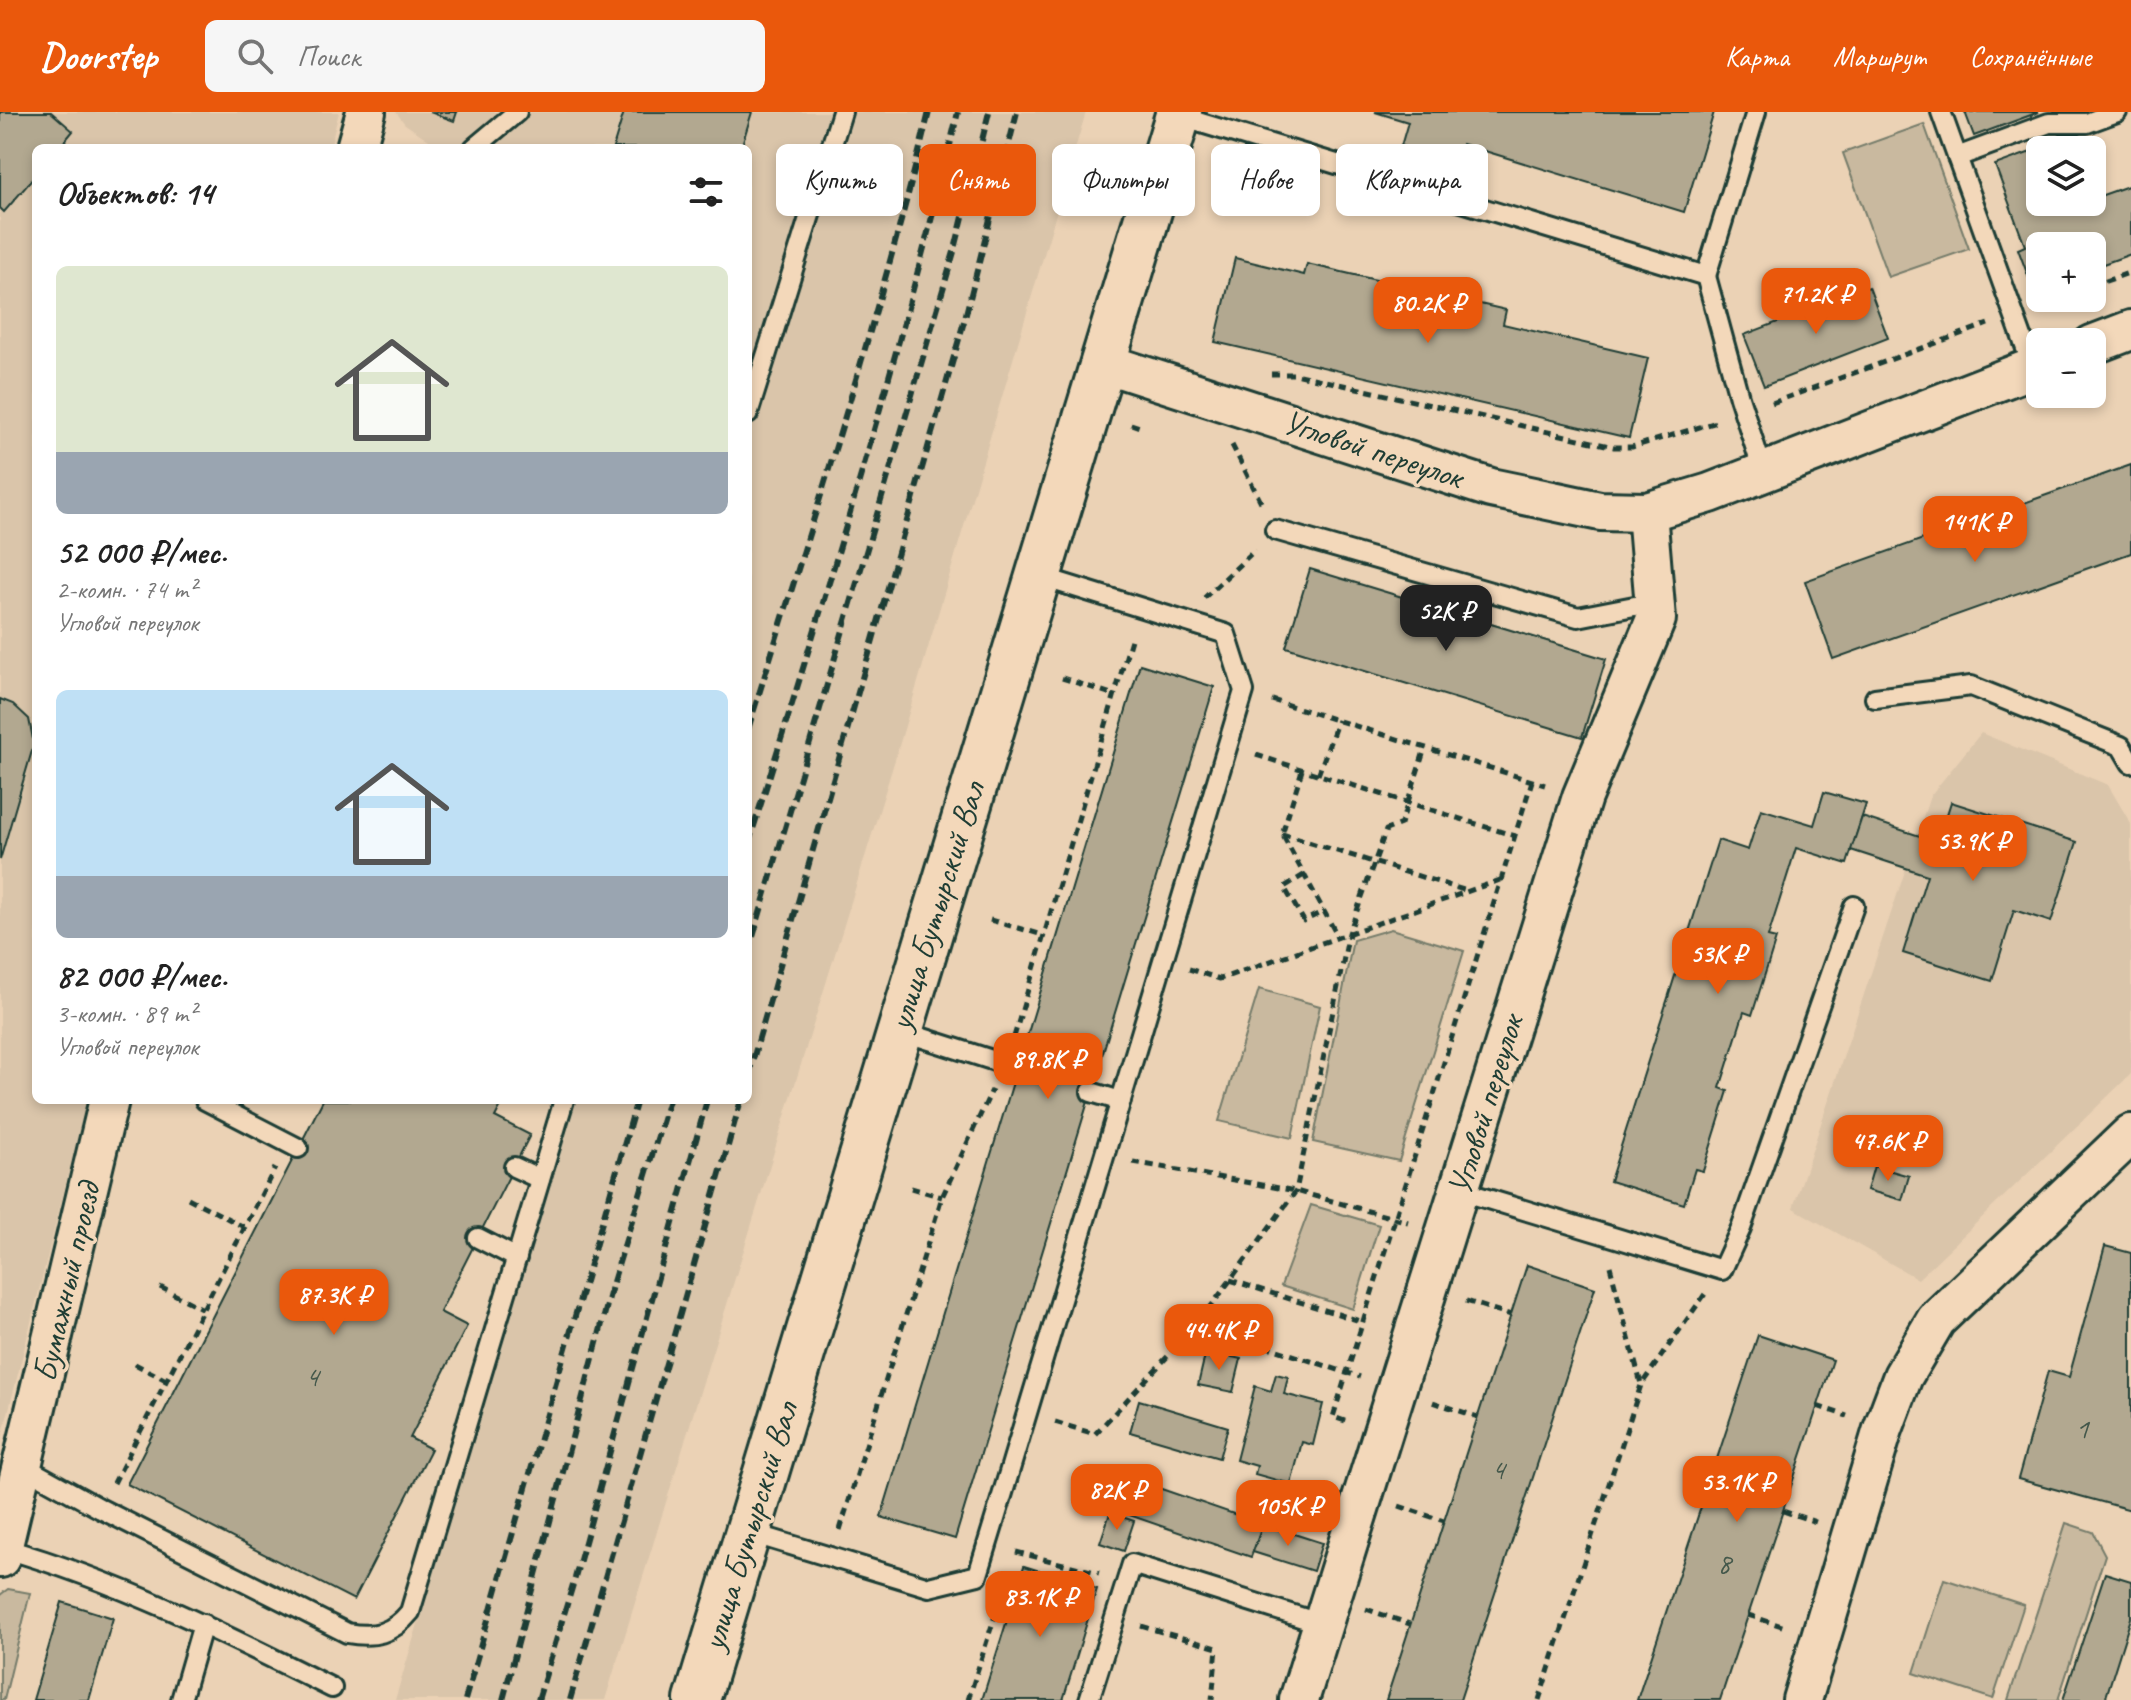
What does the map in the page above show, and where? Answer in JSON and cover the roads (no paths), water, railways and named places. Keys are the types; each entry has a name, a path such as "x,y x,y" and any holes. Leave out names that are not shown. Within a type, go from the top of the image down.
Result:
{"street":[{"path":"357,144 366,112"},
{"name":"улица Бутырский Вал","path":"697,1700 898,1030 1179,114"},
{"path":"2106,340 2131,330"},
{"name":"Угловой переулок","path":"1104,363 1491,488 1600,511 1647,512 1710,493 2026,370"},
{"name":"Угловой переулок","path":"1299,1700 1382,1435 1413,1395 1458,1190 1582,797 1656,619 1647,512"},
{"name":"Бумажный проезд","path":"1,1553 108,1104"},
{"path":"1802,1700 1883,1429 1909,1365 1936,1320 2131,1134"}],"lane":[{"path":"479,144 517,112"},
{"path":"752,401 842,112"},
{"path":"1756,112 1706,276 1763,471"},
{"path":"1941,112 2026,342"},
{"path":"1957,157 2049,123 2087,123 2117,112"},
{"path":"1179,114 1706,276"},
{"path":"1275,530 1578,617 1655,602"},
{"path":"748,1532 929,1587 978,1575 1027,1415 1244,691 1226,634 1039,576"},
{"path":"1875,698 1971,686 2121,746 2131,763"},
{"path":"1458,1190 1722,1270 1741,1228 1854,906"},
{"path":"898,1030 1017,1068"},
{"path":"1091,1092 1121,1101"},
{"path":"213,1104 293,1145"},
{"path":"23,1466 101,1509 347,1633 367,1637 392,1630 410,1612 563,1104"},
{"path":"514,1167 540,1179"},
{"path":"478,1238 517,1258"},
{"path":"1,1553 72,1569 203,1624 332,1688"},
{"path":"1089,1700 1132,1564 1322,1624"},
{"path":"181,1700 203,1624"}],"railway":[{"path":"752,716 866,345 929,112"},
{"path":"752,832 886,389 958,112"},
{"path":"752,940 956,245 989,112"},
{"path":"752,1063 965,318 1017,112"},
{"path":"465,1700 636,1104"},
{"path":"503,1700 613,1282 668,1104"},
{"path":"538,1700 575,1578 706,1104"},
{"path":"570,1700 740,1104"}]}
